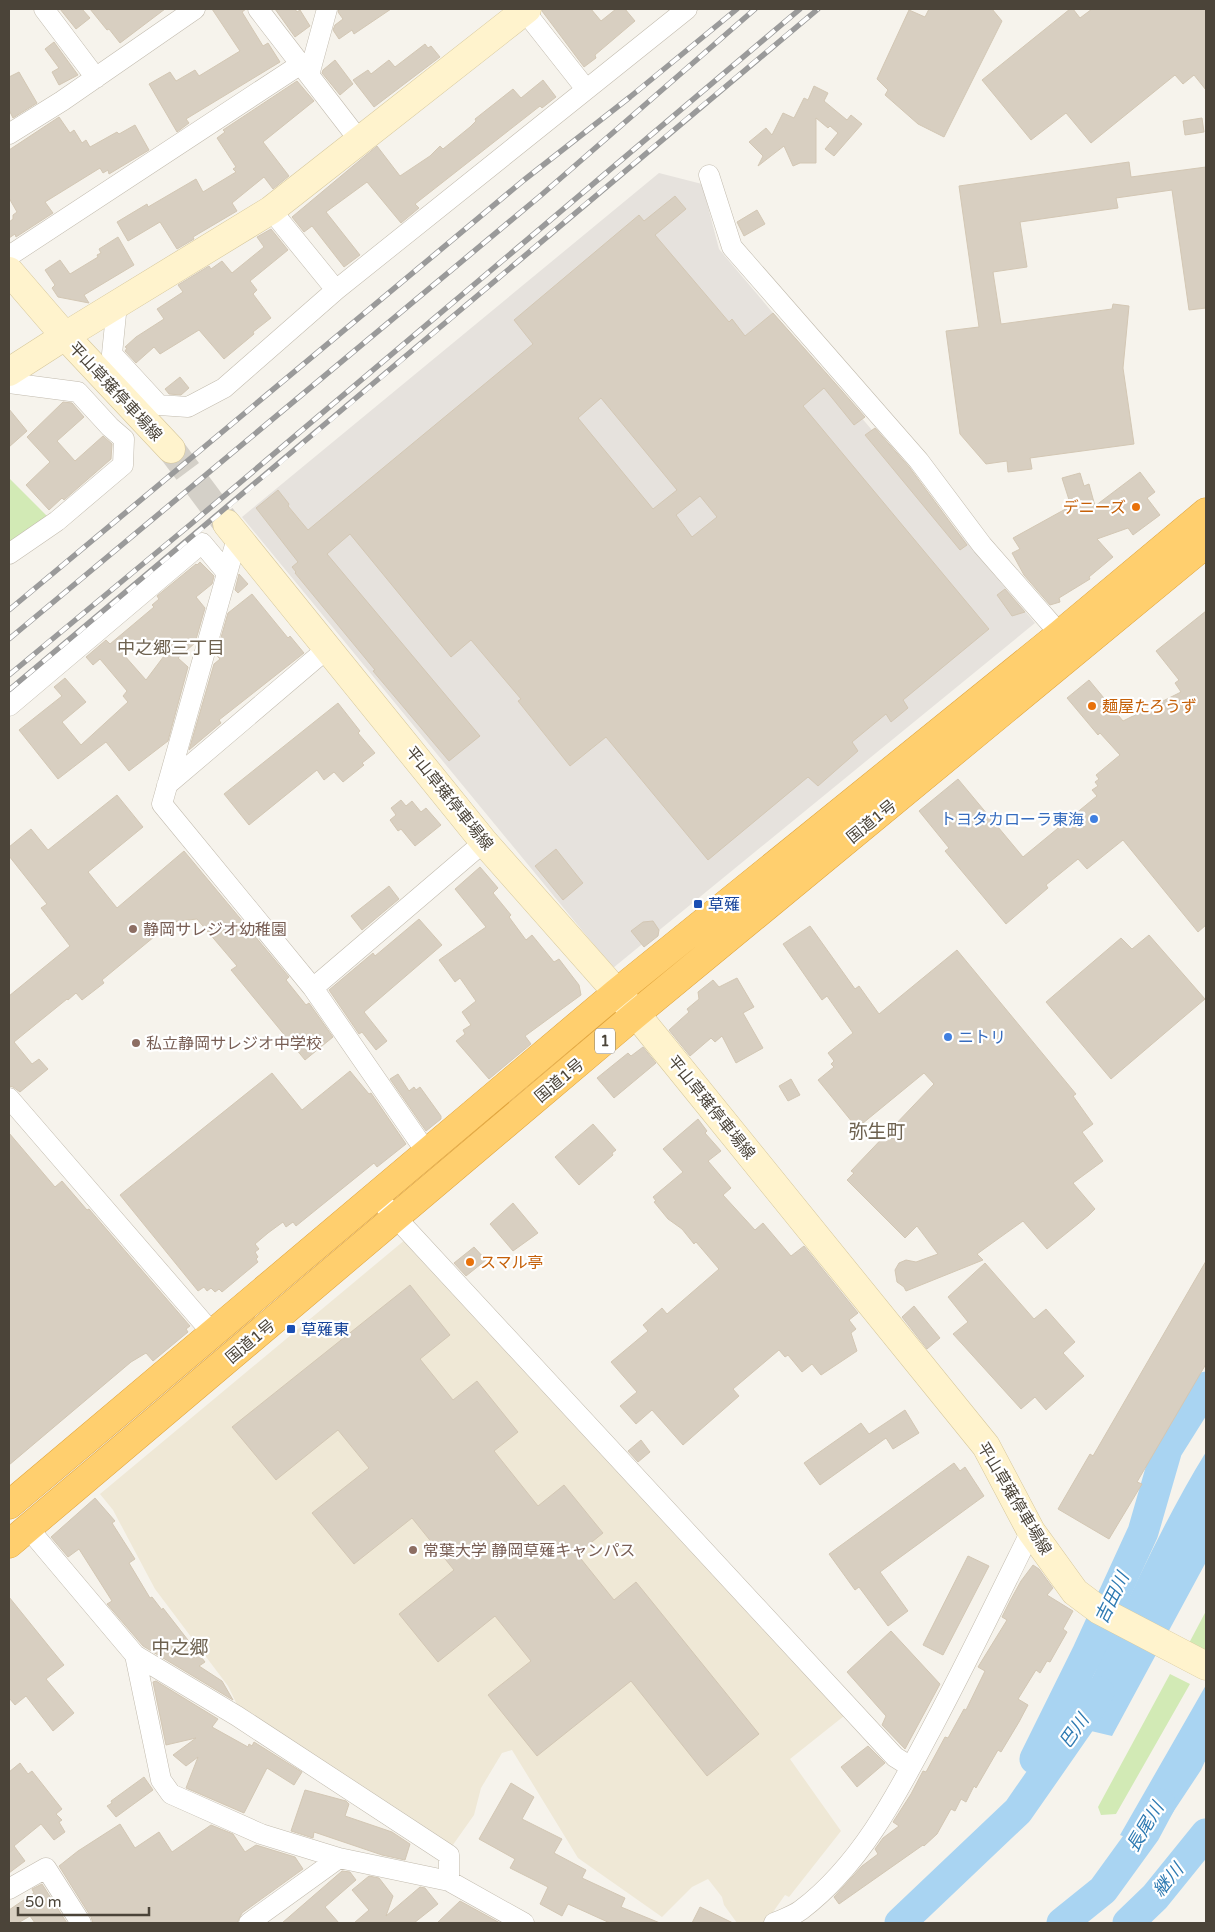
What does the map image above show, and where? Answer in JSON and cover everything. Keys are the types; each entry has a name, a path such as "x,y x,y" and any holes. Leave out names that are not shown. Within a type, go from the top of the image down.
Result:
{"highway":[{"name":"国道1号","path":"18,1536 396,1218 1067,645 1206,512"},
{"name":"国道1号","path":"9,1505 616,994 1067,645 1206,544"}],"main road":[{"path":"9,271 65,336 271,210 525,9"},
{"name":"平山草薙停車場線","path":"9,372 65,336 171,449"},
{"name":"平山草薙停車場線","path":"232,531 484,842 616,994 636,1014 986,1446 1031,1531 1075,1592 1099,1610 1206,1666"}],"street":[{"path":"44,9 96,78"},
{"path":"9,134 62,101 195,9"},
{"path":"258,9 359,140"},
{"path":"9,256 305,70 327,9"},
{"path":"525,9 586,89"},
{"path":"117,304 112,354 159,405 188,407 224,388 336,290 687,9"},
{"path":"708,175 732,248 919,461 982,546 1067,645"},
{"path":"271,210 336,290"},
{"path":"9,383 78,392 110,427 124,439 123,465 57,521 9,554"},
{"path":"232,531 227,573 162,804 313,988 427,1153"},
{"path":"9,706 202,544 227,573"},
{"path":"168,785 328,648"},
{"path":"313,988 484,842"},
{"path":"9,1098 213,1334"},
{"path":"376,1196 895,1757 911,1767"},
{"path":"774,1923 800,1911 823,1891 866,1844 897,1794 963,1670 1031,1531"},
{"path":"18,1536 135,1655 237,1716 449,1855 449,1881"},
{"path":"135,1655 160,1780 171,1794 261,1834 339,1858 449,1881 524,1923"},
{"path":"249,1923 339,1858"},
{"path":"9,1890 46,1868 81,1923"}],"shaded area":[{"path":"659,173 702,184 719,249 1035,623 613,968 242,517"},
{"name":"常葉大学 静岡草薙キャンパス","path":"406,1239 844,1716 790,1759 841,1831 789,1897 785,1895 766,1922 737,1923 724,1905 722,1897 708,1879 692,1887 662,1917 578,1858 512,1750 502,1753 481,1788 474,1815 450,1849 243,1717 228,1686 155,1589 113,1510 100,1494"}],"green space":[{"path":"9,478 49,518 9,545"},
{"path":"1206,1611 1206,1654 1188,1645"},
{"path":"1170,1674 1190,1684 1116,1814 1101,1815 1098,1807"}],"water":[{"path":"1206,1452 1206,1562 1112,1736 1070,1726 1151,1552"},
{"path":"1206,1685 1206,1759 1201,1770 1150,1847 1120,1835"}],"building":[{"path":"60,9 82,9 90,18 76,29"},
{"path":"90,9 165,9 120,43"},
{"path":"212,9 246,9 242,12 263,46 268,43 280,62 186,119 189,123 177,132 149,84 170,72 176,81 195,70 199,76 240,51"},
{"path":"275,9 295,9 297,12 300,10 310,26 295,37"},
{"path":"339,9 391,9 354,34 352,30 339,39 333,30 335,25 343,19 338,12"},
{"path":"542,9 591,9 601,21 616,9 625,9 635,21 595,55 596,58 584,67"},
{"path":"929,9 992,9 1002,21 944,137 918,124 885,95 888,90 877,79 909,10 925,17"},
{"path":"1070,9 1073,9 1080,18 1092,9 1206,9 1206,90 1194,75 1183,84 1175,75 1091,143 1066,113 1031,140 982,80"},
{"path":"54,42 78,75 59,85 52,72 59,68 45,49"},
{"path":"425,44 428,48 431,46 440,57 374,107 353,80 368,70 371,74 389,60 395,67"},
{"path":"335,60 353,84 340,95 322,73"},
{"path":"19,72 37,103 13,118 9,110 9,77"},
{"path":"543,80 556,97 542,108 540,106 415,204 419,208 401,223 367,182 326,212 360,255 344,267 312,226 304,232 292,217 377,146 400,176 430,156 440,146 443,149 470,127 476,121 475,119 513,89 521,98"},
{"path":"297,81 314,101 263,142 289,176 273,189 264,177 232,203 237,211 193,237 194,239 177,249 160,222 128,241 117,222 147,204 148,207 196,179 203,192 236,172 233,169 236,167 217,138 225,132 223,130"},
{"path":"814,86 828,93 824,101 847,120 851,115 862,124 834,156 825,149 838,133 830,126 828,128 816,118 816,163 800,163 793,166 784,146 758,166 763,156 749,142 766,128 772,135 783,113 794,118 804,98 808,100"},
{"path":"59,117 70,133 74,130 82,143 86,140 90,147 117,132 119,134 135,125 149,150 109,174 108,170 103,173 100,168 45,202 53,213 16,237 15,234 9,238 9,222 17,212 9,198 9,150"},
{"path":"1202,118 1204,132 1185,135 1183,121"},
{"path":"1129,162 1131,177 1206,167 1206,308 1189,310 1172,190 1116,198 1118,208 1020,222 1027,267 993,272 1001,324 1112,309 1113,304 1129,306 1123,368 1134,444 1030,458 1032,469 1008,472 1007,461 986,464 960,434 946,331 979,327 959,186"},
{"path":"675,196 686,209 655,235 729,322 732,319 745,336 773,313 865,417 854,425 824,388 803,406 989,629 903,700 908,708 891,722 886,714 852,742 858,751 818,786 808,777 708,860 606,737 570,766 518,701 521,699 471,640 451,657 350,534 327,554 480,736 449,761 373,671 375,670 295,573 292,567 298,562 256,508 278,490 289,504 288,506 308,530 533,344 514,320 639,215 644,221","holes":["601,398 677,490 653,509 578,418","700,496 717,517 692,537 676,515"]},
{"path":"757,210 765,224 744,236 737,222"},
{"path":"271,229 288,250 250,281 257,290 253,294 271,318 253,332 254,334 224,359 199,330 160,354 154,347 136,363 125,351 127,348 125,347 136,337 164,319 157,309 183,292 178,285 209,266 211,269 222,261 232,273 264,247 257,237"},
{"path":"118,237 134,265 84,295 89,303 58,297 52,288 55,285 45,270 60,260 70,274 98,257 97,255 101,253 99,249"},
{"path":"180,377 189,388 181,395 169,394 165,389"},
{"path":"63,402 72,403 84,417 57,441 75,461 103,436 112,444 111,459 64,500 62,498 49,510 26,485 50,462 27,437"},
{"path":"9,409 27,431 9,447"},
{"path":"875,428 910,468 967,545 960,550 865,435"},
{"path":"1140,472 1155,492 1147,498 1160,515 1133,535 1128,528 1097,539 1113,557 1089,577 1090,579 1059,598 1060,602 1050,605 1024,575 1012,553 1020,549 1013,538 1071,506 1062,478 1080,473 1084,486 1089,484 1095,506"},
{"path":"200,562 214,576 212,584 196,597 205,608 195,643 178,658 188,667 168,741 129,771 106,742 58,779 19,730 62,696 54,687 65,678 86,702 62,722 81,745 128,702 123,696 127,691 100,659 93,665 86,657 106,640 110,644 154,607 152,605 159,599 157,596","holes":["144,638 164,656 146,680 124,655"]},
{"path":"239,574 248,584 238,593 235,590"},
{"path":"1005,589 1025,612 1012,616 997,595"},
{"path":"252,594 288,638 290,636 304,653 219,720 221,723 189,750 214,664 220,659 216,655 228,613"},
{"path":"1206,611 1206,925 1198,932 1123,840 1087,869 1078,859 1046,885 1048,888 1006,924 945,851 949,848 919,811 958,779 1023,857 1097,796 1092,790 1098,786 1095,782 1099,779 1096,775 1120,755 1100,733 1098,735 1067,698 1089,680 1123,721 1181,692 1175,683 1179,680 1156,651"},
{"path":"338,703 360,731 358,733 375,753 362,763 364,765 343,782 334,772 324,780 317,770 249,825 224,794"},
{"path":"117,795 143,827 88,872 117,908 184,851 289,977 286,980 306,1005 309,1003 333,1037 305,1060 231,970 237,966 197,919 172,922 102,980 104,983 82,1000 76,993 14,1042 32,1064 39,1059 48,1069 20,1092 9,1086 9,996 70,946 41,908 47,904 9,856 9,847 31,829 48,850"},
{"path":"401,800 406,806 412,801 421,812 426,808 441,825 415,846 401,829 398,831 390,820 396,815 391,808"},
{"path":"556,849 583,883 563,900 535,866"},
{"path":"480,867 498,888 493,893 511,915 509,917 526,940 532,935 554,962 559,959 579,985 581,995 525,1036 531,1044 489,1079 456,1041 465,1034 463,1030 471,1025 462,1012 476,1001 460,978 455,982 439,960 486,927 455,889"},
{"path":"389,886 399,899 362,930 351,916"},
{"path":"419,919 442,945 364,1012 387,1041 376,1050 362,1032 359,1034 329,990 373,953 375,956"},
{"path":"653,921 659,930 658,936 644,947 631,931 643,922"},
{"path":"810,926 855,989 859,986 879,1014 957,950 1076,1094 1073,1096 1093,1124 1082,1132 1103,1161 1073,1183 1095,1209 1089,1215 1047,1249 1023,1221 977,1254 983,1260 906,1291 897,1282 895,1270 899,1263 906,1260 916,1262 938,1254 917,1226 905,1238 847,1180 854,1173 851,1171 934,1084 924,1073 857,1128 818,1080 834,1067 831,1064 834,1061 828,1053 853,1033 827,996 822,1000 783,944"},
{"path":"1149,935 1205,999 1111,1079 1046,1002 1121,938 1132,949"},
{"path":"737,978 754,1007 743,1013 763,1048 736,1063 722,1036 715,1042 711,1038 690,1056 669,1030 689,1012 687,1009 699,999 698,992 713,980 719,987"},
{"path":"643,1047 656,1063 614,1098 597,1078 628,1053 631,1056"},
{"path":"350,1071 369,1094 371,1093 406,1144 377,1167 374,1163 296,1226 293,1222 286,1227 283,1222 268,1233 255,1244 259,1249 255,1252 258,1262 222,1292 219,1289 215,1292 211,1288 207,1291 204,1287 198,1291 120,1195 272,1073 302,1110"},
{"path":"398,1074 409,1091 414,1087 416,1090 420,1087 441,1116 441,1119 426,1131 390,1079"},
{"path":"791,1079 800,1095 788,1101 779,1086"},
{"path":"698,1119 707,1131 705,1133 721,1151 708,1161 731,1188 723,1195 755,1230 763,1223 791,1256 804,1246 858,1313 849,1320 856,1329 851,1333 857,1351 821,1375 812,1364 802,1372 788,1355 785,1357 779,1350 733,1389 739,1396 683,1445 652,1410 636,1424 620,1406 637,1392 611,1362 648,1331 643,1325 662,1308 667,1314 719,1269 696,1242 694,1244 682,1229 668,1219 654,1202 656,1201 653,1197 683,1172 663,1149"},
{"path":"593,1124 616,1150 612,1153 613,1155 579,1185 555,1157"},
{"path":"9,1133 55,1187 62,1181 87,1210 89,1209 190,1326 186,1329 188,1332 153,1361 146,1353 131,1362 9,1465"},
{"path":"513,1203 538,1233 513,1251 490,1224"},
{"name":"スマル亭","path":"474,1247 486,1260 466,1276 454,1263"},
{"path":"1206,1261 1206,1364 1137,1482 1142,1484 1109,1539 1058,1509 1090,1454 1093,1456"},
{"path":"985,1263 1034,1319 1046,1309 1075,1342 1063,1353 1084,1376 1046,1410 1035,1397 1021,1409 953,1334 968,1322 948,1297"},
{"path":"410,1285 450,1335 420,1359 453,1400 477,1381 518,1432 494,1451 538,1506 564,1485 603,1533 577,1554 614,1600 636,1582 759,1734 707,1776 631,1681 537,1756 488,1695 531,1661 495,1616 438,1662 399,1614 454,1570 412,1518 354,1564 312,1513 369,1468 338,1430 276,1480 232,1427"},
{"path":"914,1306 940,1338 927,1349 902,1317"},
{"path":"905,1410 919,1433 893,1449 886,1438 820,1485 804,1463 861,1423 869,1434"},
{"path":"641,1440 650,1452 638,1462 628,1451"},
{"path":"954,1463 960,1471 965,1467 984,1496 880,1572 908,1611 888,1626 859,1587 855,1590 829,1554"},
{"path":"95,1498 115,1521 112,1523 135,1559 129,1563 150,1598 152,1597 162,1610 163,1608 205,1662 199,1666 222,1681 233,1700 143,1646 107,1604 112,1601 79,1549 68,1557 51,1537"},
{"path":"968,1556 989,1566 943,1655 923,1645"},
{"path":"1033,1565 1039,1569 1053,1588 1047,1595 1073,1611 1063,1629 1067,1632 1050,1662 1047,1661 1040,1673 1036,1670 1018,1699 1028,1705 1019,1722 1001,1752 998,1750 976,1788 974,1786 966,1802 961,1799 955,1811 951,1809 937,1834 924,1846 839,1904 834,1897 862,1866 878,1854 875,1849 883,1838 899,1826 893,1822 923,1771 926,1772 945,1737 948,1738 964,1709 966,1710 985,1671 978,1667 1007,1620 1002,1617 1021,1581"},
{"path":"9,1597 64,1665 46,1679 74,1713 53,1731 26,1696 15,1705 9,1698"},
{"path":"891,1631 940,1684 905,1749 882,1725 886,1716 847,1672"},
{"path":"156,1681 218,1719 212,1727 248,1747 249,1744 252,1746 254,1742 302,1772 294,1785 267,1768 244,1813 186,1788 198,1757 186,1766 173,1755 196,1738 166,1745 153,1682"},
{"path":"868,1746 885,1763 857,1787 841,1767"},
{"path":"20,1763 28,1774 32,1771 62,1809 56,1814 62,1820 59,1822 65,1832 54,1840 41,1824 14,1846 25,1861 9,1873 9,1772"},
{"path":"144,1777 153,1790 116,1817 107,1806"},
{"path":"511,1783 534,1797 522,1819 562,1839 554,1853 586,1870 582,1878 625,1898 621,1907 660,1923 610,1923 568,1904 562,1916 540,1904 548,1887 510,1868 515,1859 479,1839"},
{"path":"305,1790 346,1801 349,1804 345,1816 392,1832 410,1844 405,1860 382,1855 314,1832 313,1838 291,1831"},
{"path":"120,1824 135,1848 159,1832 172,1852 211,1825 233,1834 245,1852 256,1845 295,1857 303,1869 242,1913 237,1923 93,1923 59,1866 78,1851"},
{"path":"342,1871 350,1872 356,1880 325,1907 339,1923 282,1923"},
{"path":"369,1876 379,1878 393,1896 386,1916 420,1887 425,1888 438,1904 414,1923 354,1923 369,1910 352,1890"},
{"path":"42,1884 67,1923 35,1923 30,1916 18,1923 9,1923 9,1910 34,1893 32,1889"},
{"path":"460,1901 500,1923 437,1923"},
{"path":"700,1907 733,1923 692,1923"}],"waterway":[{"name":"吉田川","path":"1035,1759 1087,1654 1143,1532 1167,1449 1206,1387"},
{"name":"巴川","path":"900,1923 1018,1811 1099,1692"},
{"name":"長尾川","path":"1062,1923 1103,1890 1145,1832 1160,1804"},
{"name":"継川","path":"1128,1923 1155,1897 1206,1834"}],"tunnel":[{"path":"171,449 227,524"}],"railway":[{"path":"9,610 524,180 630,97 737,9"},
{"path":"9,639 539,197 755,9"},
{"path":"9,675 191,524 800,9"},
{"path":"9,690 818,9"}],"place":[{"name":"デニーズ","path":"1136,507"},
{"name":"麺屋たろうず","path":"1092,706"},
{"name":"トヨタカローラ東海","path":"1094,819"},
{"name":"草薙","path":"698,904"},
{"name":"静岡サレジオ幼稚園","path":"133,929"},
{"name":"ニトリ","path":"948,1037"},
{"name":"私立静岡サレジオ中学校","path":"136,1043"},
{"name":"スマル亭","path":"470,1262"},
{"name":"草薙東","path":"291,1329"},
{"name":"常葉大学 静岡草薙キャンパス","path":"413,1550"}],"district":[{"name":"中之郷三丁目","path":"171,648"},
{"name":"弥生町","path":"877,1131"},
{"name":"中之郷","path":"180,1647"}]}
